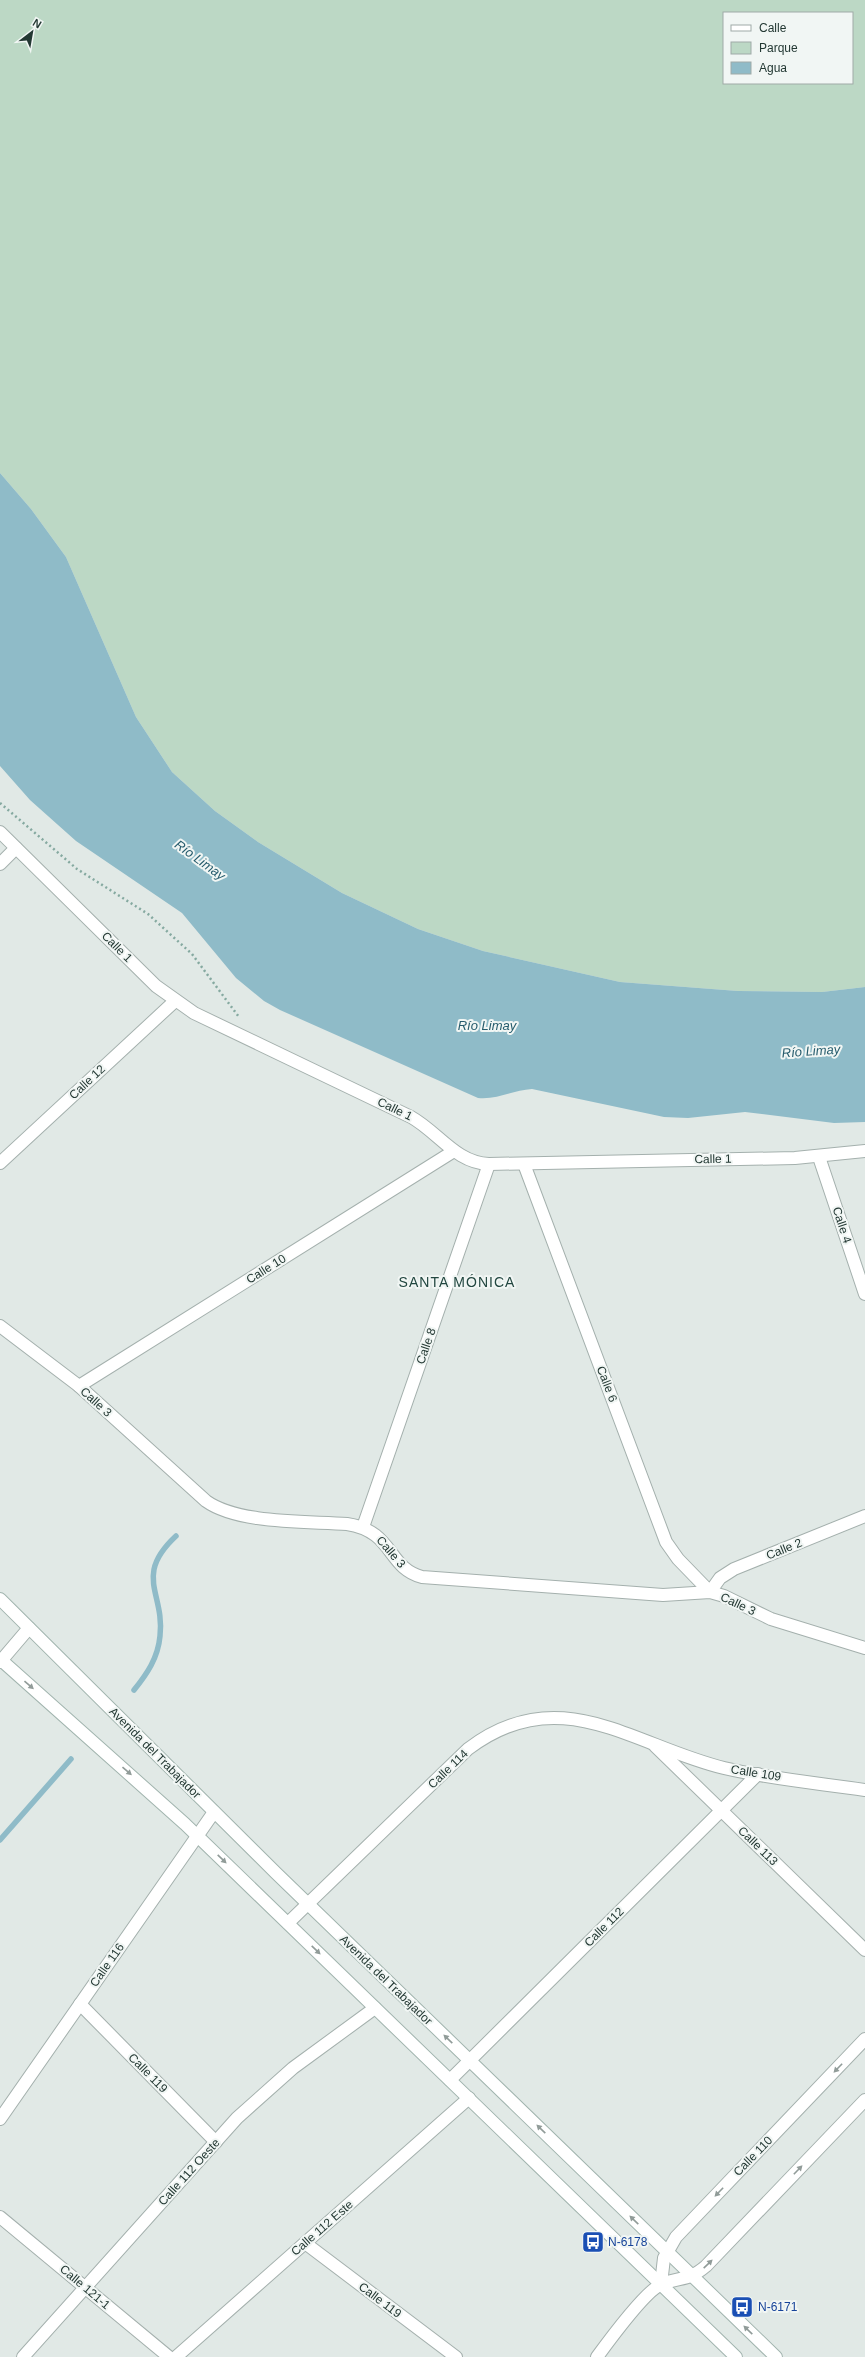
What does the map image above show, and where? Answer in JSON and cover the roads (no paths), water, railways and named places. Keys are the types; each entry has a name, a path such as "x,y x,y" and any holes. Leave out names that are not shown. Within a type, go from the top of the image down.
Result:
{"street":[{"name":"Calle 1","path":"0,832 156,986 174,1001 194,1013 415,1119 426,1126 454,1151 467,1160 489,1164 524,1164 819,1157 865,1151"},
{"path":"0,864 16,848"},
{"name":"Calle 12","path":"0,1163 174,1001"},
{"name":"Calle 10","path":"79,1386 454,1151"},
{"name":"Calle 4","path":"819,1157 865,1294"},
{"name":"Calle 8","path":"363,1527 489,1164"},
{"name":"Calle 6","path":"524,1164 666,1542 678,1559 710,1592"},
{"name":"Calle 3","path":"0,1326 79,1386 206,1500 222,1510 240,1516 347,1524 363,1527 383,1540 404,1568 422,1577 663,1594 710,1592 724,1596 771,1619 865,1648"},
{"name":"Calle 2","path":"710,1592 720,1578 734,1569 865,1516"},
{"name":"Avenida del Trabajador","path":"0,1600 308,1904 776,2357"},
{"path":"29,1628 0,1660 198,1836 736,2357"},
{"name":"Calle 114","path":"288,1923 468,1749 494,1732 526,1721 574,1719 607,1726 652,1742"},
{"name":"Calle 109","path":"652,1742 706,1763 758,1774 865,1790"},
{"name":"Calle 113","path":"652,1742 865,1950"},
{"name":"Calle 112","path":"450,2080 758,1774"},
{"name":"Calle 116","path":"0,2119 214,1812"},
{"name":"Calle 119","path":"80,2004 216,2142"},
{"name":"Calle 112 Oeste","path":"23,2357 216,2142 273,2084 375,2008"},
{"name":"Calle 110","path":"661,2284 662,2266 666,2251 683,2230 865,2039"},
{"name":"Calle 112 Este","path":"176,2357 469,2098"},
{"path":"597,2357 626,2319 661,2284 692,2276 713,2259 865,2100"},
{"name":"Calle 121-1","path":"0,2217 169,2357"},
{"name":"Calle 119","path":"305,2243 456,2357"}],"water":[{"name":"Río Limay","path":"0,473 31,509 66,557 136,717 172,772 215,811 258,842 342,893 418,929 483,951 620,982 738,991 822,992 865,987 865,1122 834,1123 745,1112 688,1118 664,1117 532,1089 492,1098 478,1098 280,1010 264,1001 236,978 182,913 76,841 30,800 0,766"}],"waterway":[{"path":"134,1690 151,1665 159,1644 159,1608 153,1574 156,1562 163,1550 176,1536"},
{"path":"0,1840 71,1759"}],"place":[{"name":"N-6178","path":"593,2242"},
{"name":"N-6171","path":"742,2307"}],"district":[{"name":"SANTA MÓNICA","path":"457,1282"}]}
